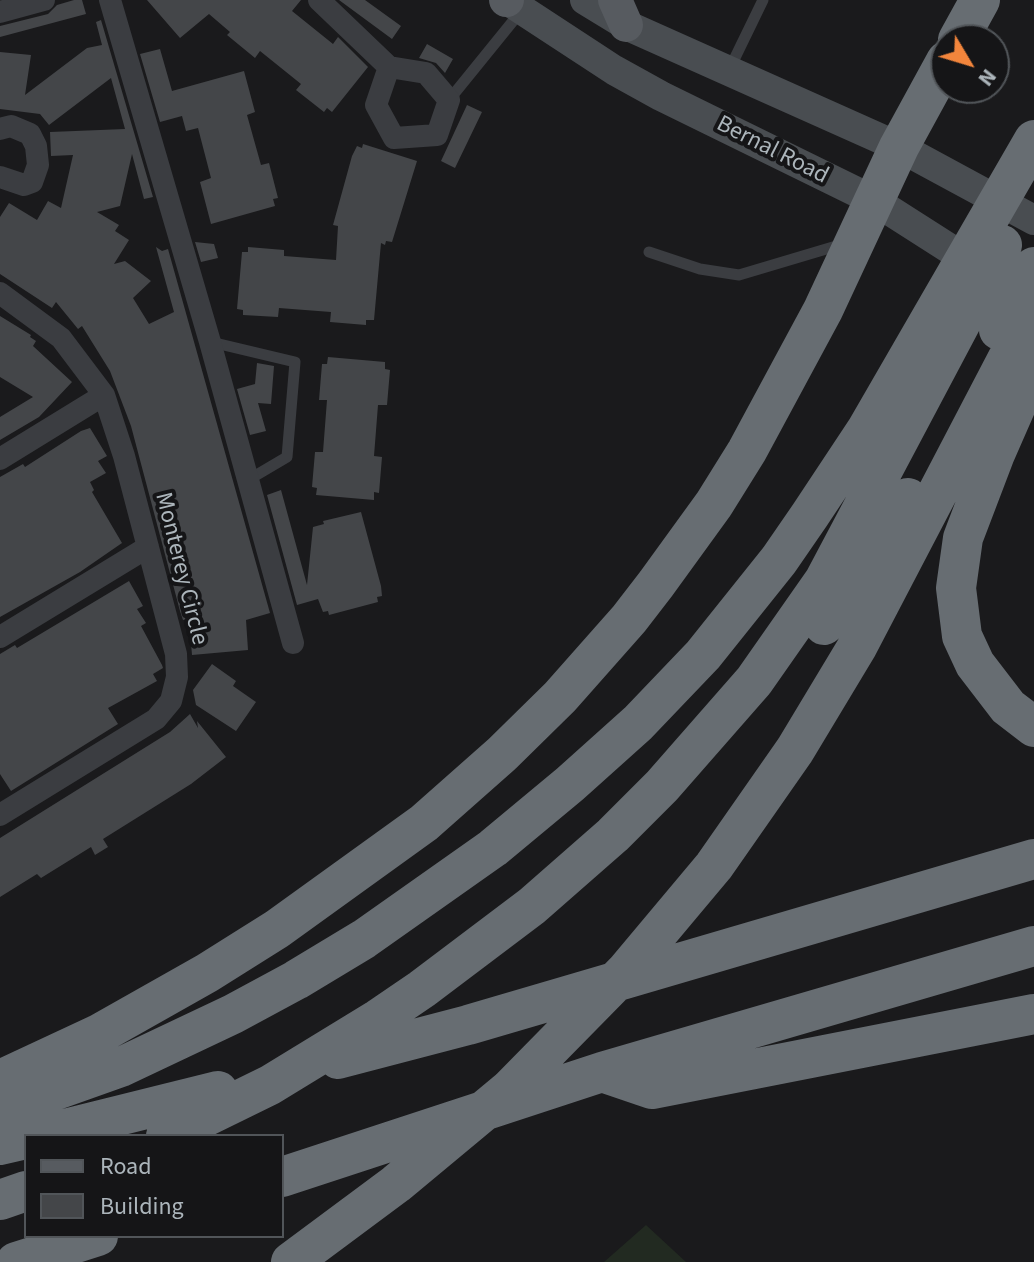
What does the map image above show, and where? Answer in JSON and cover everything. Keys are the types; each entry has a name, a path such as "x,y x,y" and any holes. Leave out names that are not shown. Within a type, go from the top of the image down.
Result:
{"highway":[{"path":"967,24 980,0"},
{"path":"0,1080 111,1027 277,929 424,823 560,697 629,619 714,504 778,395 899,147 930,90"},
{"path":"1029,163 997,339 995,454 963,538 956,588 962,636 975,664 1008,707 1034,727"},
{"path":"296,1259 438,1151 537,1064 626,971 714,866 795,750 857,647 997,339 1034,267"},
{"path":"0,1110 121,1067 233,1014 364,939 442,886 570,784 638,723 703,655 771,570 867,429 997,339 1034,307"},
{"path":"217,1134 371,1049 499,960 662,786 754,681 997,339"},
{"path":"45,1134 468,1025 1034,859"},
{"path":"170,1134 270,1085 378,1019 471,954 539,914"},
{"path":"284,1176 602,1072 1034,946"},
{"path":"602,1072 652,1089 1034,1014"},
{"path":"0,1145 24,1139"},
{"path":"0,1200 24,1192"},
{"path":"0,1221 24,1213"},
{"path":"16,1262 92,1238"}],"main road":[{"path":"585,0 620,13 728,72 899,147 1034,220"},
{"name":"Bernal Road","path":"510,3 564,40 661,96 875,201 973,263 1034,307"}],"street":[{"path":"0,12 44,0"},
{"path":"110,0 210,342 293,643"},
{"path":"319,0 389,67 426,73 449,100 437,135 394,138 376,105 389,67"},
{"path":"0,129 11,126 30,134 36,146 38,165 32,182 24,185 0,177"},
{"name":"Monterey Circle","path":"0,293 61,338 104,395 124,456 176,654 177,677 171,701 156,719 0,815"},
{"path":"0,459 104,395"},
{"path":"0,637 148,547"}],"lane":[{"path":"728,72 763,0"},
{"path":"449,100 510,3"},
{"path":"649,252 700,269 739,275 855,241"},
{"path":"210,342 295,362 287,457 248,480"}],"shaded area":[{"path":"646,1225 686,1262 604,1262"}],"building":[{"path":"82,0 86,14 0,37 0,26 48,14 57,5"},
{"path":"147,0 301,0 292,11 333,44 338,37 368,67 332,112 327,108 324,112 296,90 301,84 260,51 255,58 227,35 230,32 209,14 180,38"},
{"path":"339,0 365,0 401,26 392,39"},
{"path":"101,20 153,197 144,199 132,154 120,206 97,212 119,225 115,231 129,240 114,264 125,261 151,281 133,298 149,324 174,312 156,247 162,251 168,249 270,613 246,620 248,650 192,655 189,619 183,620 180,611 131,426 110,371 82,326 78,329 56,302 52,308 0,274 0,217 9,203 37,220 48,201 61,208 73,155 51,156 50,132 125,129 111,78 49,125 40,114 0,109 0,52 31,55 25,95 87,48 102,45 96,22"},
{"path":"427,44 453,59 445,73 436,63 419,58"},
{"path":"160,49 172,91 244,71 255,112 247,115 261,165 269,163 278,198 273,199 275,206 211,224 200,182 211,178 198,128 186,131 182,116 160,122 140,54"},
{"path":"467,105 482,112 455,168 441,161"},
{"path":"363,144 417,161 392,242 381,243 374,320 366,320 366,325 330,322 331,312 279,308 278,317 243,315 243,310 237,309 242,252 248,252 248,247 284,250 284,256 336,260 338,226 333,225 352,156 357,146 362,148"},
{"path":"195,242 214,244 218,258 201,262"},
{"path":"0,316 31,335 36,341 33,346 72,382 39,417 0,440 0,417 33,397 0,377"},
{"path":"328,357 385,362 385,369 390,370 387,405 378,405 374,456 382,457 379,493 374,492 374,500 316,495 317,488 312,487 315,452 323,452 327,400 319,400 322,364 327,364"},
{"path":"257,363 274,366 271,404 258,403 266,431 250,435 237,389 255,384"},
{"path":"90,428 107,456 98,461 106,473 90,482 92,492 122,543 80,572 0,617 0,477 23,464 25,467"},
{"path":"281,490 307,585 313,527 324,524 323,521 361,512 381,586 382,596 377,597 378,602 329,615 328,611 323,612 318,599 297,605 267,495"},
{"path":"129,581 143,606 137,609 146,623 141,626 163,668 153,674 157,681 108,708 118,724 11,791 0,774 0,654 15,645 17,648"},
{"path":"212,664 236,681 233,686 256,702 236,731 196,705 193,690"},
{"path":"190,714 198,728 197,721 226,757 191,784 103,839 108,847 95,855 91,847 41,878 37,874 0,897 0,838 170,732"}]}
